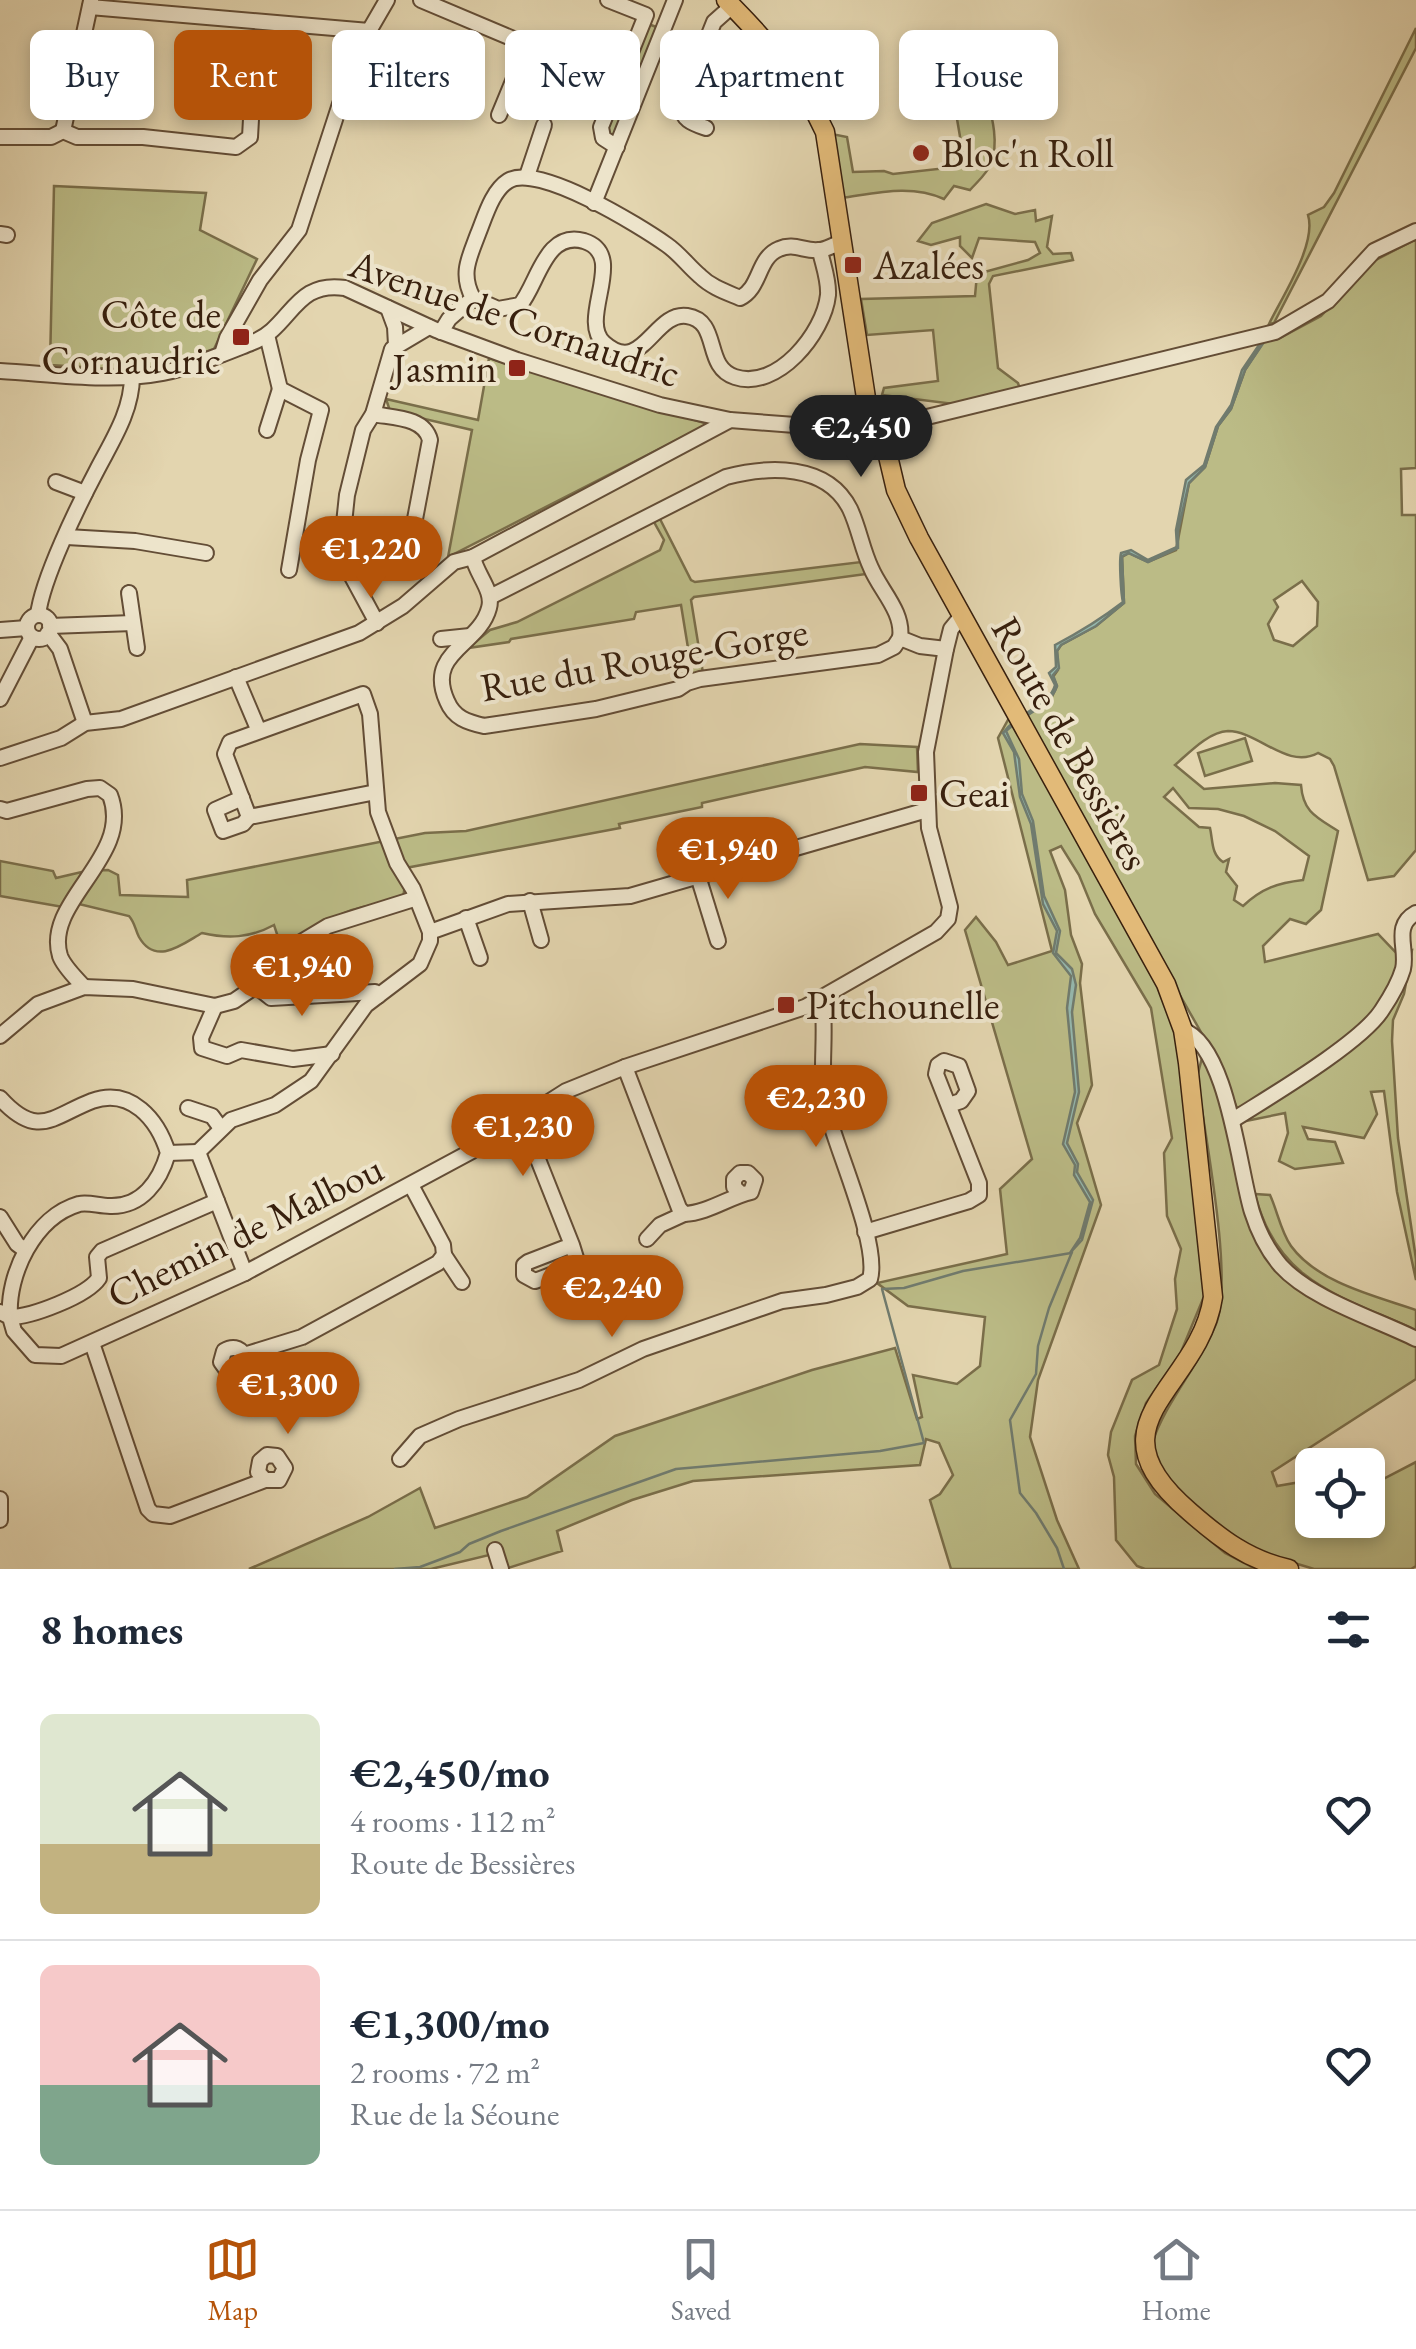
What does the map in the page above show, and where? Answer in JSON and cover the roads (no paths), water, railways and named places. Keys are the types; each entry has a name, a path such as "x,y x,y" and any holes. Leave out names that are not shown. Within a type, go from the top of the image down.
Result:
{"main road":[{"name":"Route de Bessières","path":"729,3 790,71 811,102 830,153 873,429 896,490 960,618 1166,984 1184,1030 1213,1297 1200,1338 1148,1424 1144,1439 1146,1460 1163,1488 1236,1549 1254,1560 1289,1569"}],"street":[{"path":"371,30 386,0"},
{"path":"421,0 505,37"},
{"path":"608,0 666,22"},
{"path":"594,203 675,0"},
{"path":"63,132 90,3 360,30"},
{"path":"706,128 690,123 680,105 714,22 729,3"},
{"path":"640,30 646,15"},
{"path":"500,115 505,102"},
{"path":"0,137 63,132 77,137 143,137 236,147 250,137 251,120"},
{"path":"222,354 260,280 299,230 335,120"},
{"path":"606,120 601,134 617,147"},
{"path":"527,176 544,125"},
{"path":"820,251 828,297 817,325 791,360 776,371 752,379 738,378 721,369 712,351 709,332 688,316 669,319 637,350 624,352 606,345 595,325 603,266 599,253 585,242 559,243 547,256 520,305 498,309 473,298 464,274 486,214 506,182 527,176 594,203 644,229 672,248 701,278 740,298 750,293 766,258 779,248 795,246 820,251 842,243"},
{"name":"Avenue de Cornaudric","path":"0,372 132,376 179,369 267,335 280,325 298,300 322,286 345,288 435,330 660,405 730,420 873,429 1290,325 1343,287 1374,251 1416,231"},
{"path":"396,345 435,330 473,298"},
{"path":"377,623 350,573 343,532 362,430 374,414 396,345 388,308"},
{"path":"267,335 280,389 267,430"},
{"path":"38,615 42,593 132,395 132,376"},
{"path":"280,389 321,410 289,570"},
{"path":"350,573 411,540 430,440 428,430 420,423 374,414"},
{"path":"0,758 61,738 85,723 122,719 377,623 403,606 447,566 472,557 730,420"},
{"path":"472,557 490,597 726,477 767,469 785,470 815,477 843,498 871,568 897,615 900,638 920,646 946,649"},
{"path":"56,482 85,493"},
{"path":"67,537 206,552"},
{"path":"129,592 137,648"},
{"name":"Rue du Rouge-Gorge","path":"490,597 489,609 472,636 450,655 441,679 451,710 467,722 484,726 656,696 700,680 878,655 894,647 900,638"},
{"path":"0,699 30,632 30,619 38,615 46,618 60,649 85,723"},
{"name":"Chemin de Malbou","path":"5,1315 28,1349 41,1357 61,1356 246,1274 486,1143 566,1091 625,1067 806,1007 936,932 948,919 948,896 927,810 926,752 946,649 960,618"},
{"path":"0,630 30,632 43,638 49,630 133,623"},
{"path":"441,639 472,636"},
{"path":"236,677 258,730"},
{"path":"168,1152 198,1152 231,1120 289,1098 311,1081 356,1017 420,964 430,940 430,932 378,812 370,714 362,694 230,742 225,754 249,817"},
{"path":"0,809 7,811 88,789 100,788 110,795 115,816 110,839 59,928 60,956 84,987"},
{"path":"242,798 214,810 223,831 243,824 249,817 376,792"},
{"path":"430,932 508,904 613,900 927,810"},
{"path":"698,876 718,941"},
{"path":"0,1036 38,1004 84,987 133,989 215,1006 234,1000 256,986 298,944 328,926 414,899"},
{"path":"530,901 541,940"},
{"path":"1233,1120 1374,1022 1404,966 1404,924 1416,913"},
{"path":"466,918 480,958"},
{"path":"256,986 271,998 375,992 378,996"},
{"path":"400,1458 420,1436 433,1430 579,1380 643,1349 782,1301 826,1295 857,1287 870,1279 872,1264 864,1232 826,1108 826,1025 822,998"},
{"path":"215,1006 201,1038 202,1048 227,1056 240,1050 293,1059 332,1054"},
{"path":"806,1007 826,1025"},
{"path":"1184,1030 1200,1042 1216,1073 1233,1120 1252,1211 1262,1237 1284,1269 1312,1289 1416,1339"},
{"path":"625,1067 678,1208 684,1214"},
{"path":"0,1098 26,1118 50,1121 97,1100 130,1102 140,1107 158,1128 168,1152 157,1180 138,1200 114,1206 77,1205 54,1219 26,1250 12,1279 5,1315 24,1317 89,1290 98,1278 97,1257 102,1251 216,1201"},
{"path":"864,1232 979,1194 979,1183 949,1105"},
{"path":"188,1108 212,1116 220,1127"},
{"path":"522,1118 572,1245"},
{"path":"198,1152 246,1274"},
{"path":"411,1185 462,1282"},
{"path":"646,1239 660,1225 740,1193"},
{"path":"0,1217 26,1250"},
{"path":"244,1355 302,1336 438,1262 444,1254"},
{"path":"92,1342 148,1509 153,1514 170,1516 265,1480"},
{"path":"0,1499 0,1520"},
{"path":"495,1550 501,1569"}],"water":[{"path":"1263,339 1245,370 1231,409 1218,426 1205,467 1189,483 1178,548 1148,562 1129,553 1122,556 1124,603 1096,626 1061,645 1057,651 1059,668 1053,675 1057,686 1054,693 1006,731 1019,759 1022,794 1033,821 1044,896 1060,931 1056,953 1072,969 1076,985 1072,1012 1079,1092 1067,1143 1093,1200 1082,1240 1070,1253 1080,1238 1090,1202 1074,1175 1075,1165 1063,1144 1075,1092 1067,1008 1071,976 1053,953 1057,931 1043,904 1031,824 1020,797 1014,752 1003,733 1052,692 1055,685 1049,673 1056,667 1055,645 1123,602 1121,553 1131,550 1148,560 1177,547 1176,530 1186,480 1204,465 1216,427 1231,405 1242,370"}],"waterway":[{"path":"1064,1569 1057,1548 1020,1493 1010,1420 1036,1374 1038,1346 1049,1308 1072,1252"},
{"path":"395,1569 420,1567 501,1531 676,1469 880,1451 924,1443 882,1289 904,1288 963,1271 1071,1253"}],"place":[{"name":"Bloc'n Roll","path":"921,153"},
{"name":"Azalées","path":"853,265"},
{"name":"Côte de Cornaudric","path":"241,337"},
{"name":"Jasmin","path":"517,368"},
{"name":"Geai","path":"919,793"},
{"name":"Pitchounelle","path":"786,1005"}]}
